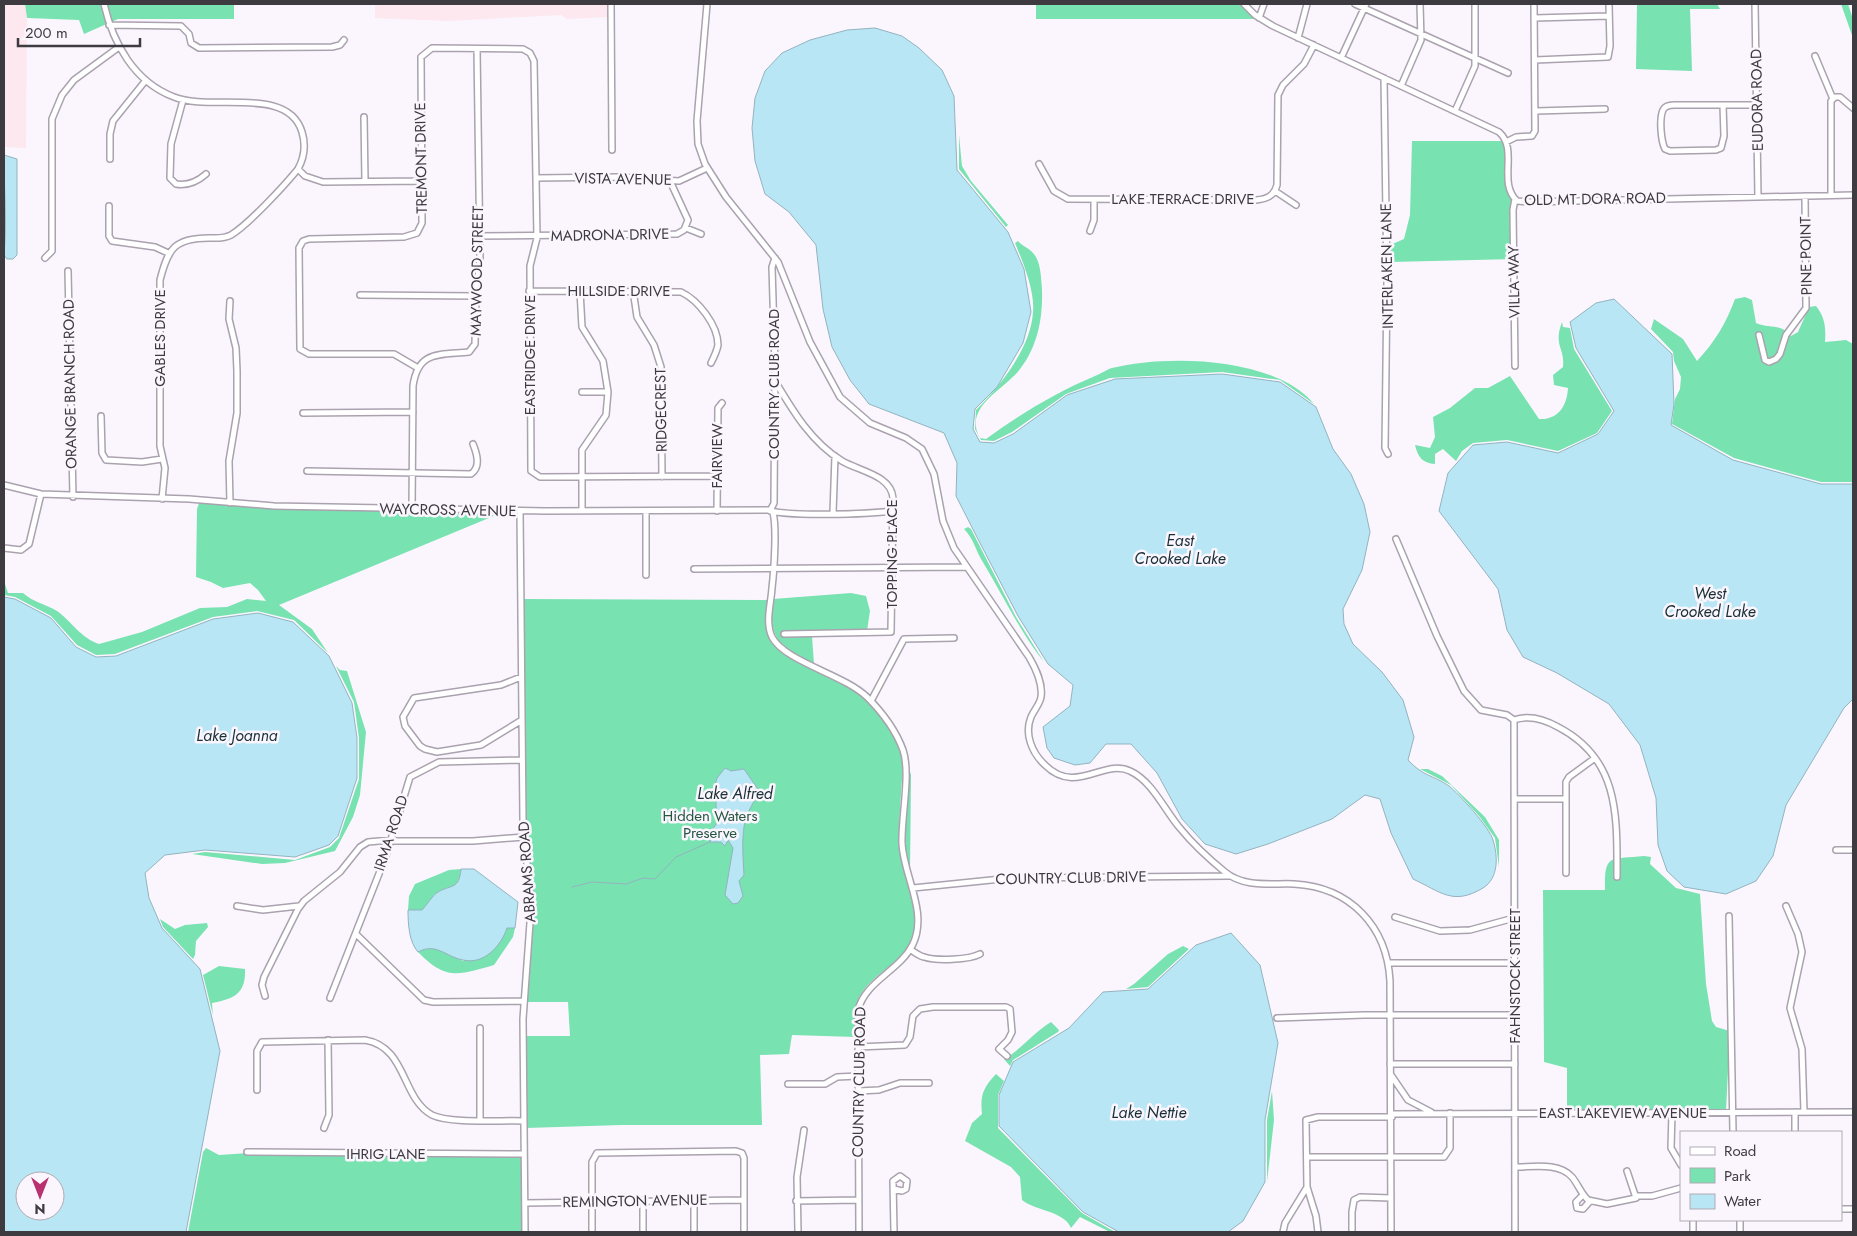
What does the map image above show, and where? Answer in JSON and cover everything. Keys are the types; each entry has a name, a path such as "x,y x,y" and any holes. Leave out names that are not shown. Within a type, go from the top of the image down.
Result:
{"street":[{"path":"104,4 108,25 118,47 146,80 164,92 182,100 210,104 266,104 285,110 298,122 304,140 304,152 298,169 233,234 220,238 184,240 174,246 168,253 154,247 112,241 109,236 108,206"},
{"path":"611,4 612,150"},
{"path":"708,4 697,134 707,168 726,197 775,258 810,342 840,397 870,423 914,442 925,454 934,474 948,534 966,567 1036,671 1041,696 1030,720 1029,736 1032,746 1040,759 1054,772 1072,778 1090,776 1115,768 1122,768 1138,775 1146,782 1180,829 1230,876 1252,882 1314,887 1340,896 1363,914 1375,928 1385,948 1388,963 1392,1116 1390,1157 1391,1232"},
{"path":"1244,4 1259,18 1490,128 1502,136 1506,142 1533,135 1536,128 1534,4"},
{"path":"1259,18 1264,4"},
{"path":"1298,38 1307,4"},
{"path":"1355,4 1366,6 1508,73"},
{"path":"1401,86 1421,40 1420,4"},
{"path":"1455,111 1471,78 1475,59 1475,4"},
{"path":"1535,60 1606,58 1609,55 1609,4"},
{"name":"EUDORA ROAD","path":"1755,4 1758,197"},
{"path":"1341,58 1366,6"},
{"path":"1534,18 1609,16"},
{"path":"108,25 181,26 188,34 191,43 199,48 332,47 340,45 344,40"},
{"name":"LAKE TERRACE DRIVE","path":"1038,164 1050,187 1058,196 1068,199 1256,200 1268,198 1275,191 1277,173 1276,107 1278,95 1283,85 1304,64 1314,45"},
{"path":"45,258 52,251 51,128 56,107 74,80 118,47"},
{"name":"TREMONT DRIVE","path":"418,368 394,354 309,354 302,351 299,347 299,254 301,244 309,238 415,235 422,224 421,57 432,48 512,48 530,53"},
{"name":"MAYWOOD STREET","path":"418,368 426,359 436,354 469,352 473,350 476,339 476,296 480,266 480,236 476,49"},
{"name":"EASTRIDGE DRIVE","path":"530,53 534,61 537,236 530,266 529,291 531,469 540,477 717,476"},
{"path":"1815,56 1833,99 1830,111 1831,196"},
{"name":"INTERLAKEN LANE","path":"1384,78 1388,282 1386,448 1388,454"},
{"path":"110,159 110,134 113,121 146,80"},
{"path":"1833,99 1840,97 1853,108"},
{"path":"182,100 170,150 170,178 176,184 185,185 196,182 206,174"},
{"path":"1724,105 1724,143 1719,149 1670,151 1665,148 1662,142 1662,113 1664,108 1674,105 1724,105 1756,105"},
{"path":"1536,111 1605,110"},
{"path":"364,117 365,181"},
{"name":"OLD MT DORA ROAD","path":"1506,142 1509,188 1515,199 1531,202 1853,195"},
{"name":"VISTA AVENUE","path":"536,178 619,177 670,181 691,177 707,168"},
{"path":"298,169 305,176 323,182 421,182"},
{"name":"MADRONA DRIVE","path":"480,236 673,235 682,233 686,228 688,220 670,181"},
{"path":"1275,191 1296,205"},
{"name":"PINE POINT","path":"1758,335 1765,360 1769,362 1776,359 1780,354 1786,335 1806,308 1805,196"},
{"name":"VILLA WAY","path":"1515,199 1513,210 1515,366"},
{"path":"1090,231 1094,220 1094,200"},
{"path":"686,228 701,234"},
{"name":"GABLES DRIVE","path":"162,499 165,468 160,446 160,280 168,253"},
{"name":"COUNTRY CLUB ROAD","path":"775,258 772,267 774,381 774,503 772,512 774,569 769,621 771,634 776,643 800,660 848,682 871,701 889,724 904,755 902,844 913,888 917,929 910,949 900,961 866,991 860,1000 858,1010 859,1232"},
{"name":"ORANGE BRANCH ROAD","path":"68,271 73,496"},
{"name":"HILLSIDE DRIVE","path":"529,291 633,290 681,292 695,300 717,336 718,347 711,363"},
{"name":"RIDGECREST","path":"633,290 638,317 654,345 661,367 662,477"},
{"path":"580,291 582,327 605,367 608,392 606,415 582,450 582,511"},
{"path":"360,295 476,296"},
{"path":"230,301 229,320 236,348 237,413 229,462 230,503"},
{"path":"412,508 413,386 418,368"},
{"name":"TOPPING PLACE","path":"774,381 805,428 835,456 889,485 892,493 892,632 784,634"},
{"path":"582,392 608,392"},
{"name":"FAIRVIEW","path":"717,511 718,408 722,403"},
{"path":"303,413 413,412"},
{"path":"102,416 102,453 106,460 142,462 162,459"},
{"path":"307,471 471,474 476,470 477,464 473,444"},
{"path":"833,513 835,456"},
{"name":"WAYCROSS AVENUE","path":"4,485 41,494 230,503 520,511 833,513 892,511"},
{"path":"4,548 21,550 29,544 41,494"},
{"name":"ABRAMS ROAD","path":"520,511 524,837 532,909 523,1001 525,1232"},
{"path":"646,511 646,575"},
{"path":"1396,540 1440,643 1468,697 1481,710 1506,715 1514,720 1525,717 1553,724 1581,742 1595,758 1606,778 1614,799 1618,829 1617,877"},
{"path":"694,569 966,567"},
{"path":"871,701 904,640 954,638"},
{"path":"521,677 501,685 414,698 403,717 405,726 420,746 431,751 476,746 522,720"},
{"name":"FAHNSTOCK STREET","path":"1514,720 1515,1232"},
{"path":"1566,873 1567,779 1595,758"},
{"name":"IRMA ROAD","path":"330,998 356,934 390,842 398,810 413,774 440,762 522,760"},
{"path":"1514,799 1566,799"},
{"path":"265,996 262,985 264,977 300,906 340,872 360,847 372,841 473,841 524,837"},
{"path":"1836,850 1853,850"},
{"name":"COUNTRY CLUB DRIVE","path":"913,888 1010,878 1230,876"},
{"path":"236,906 263,910 300,906"},
{"path":"1786,906 1798,934 1802,952 1790,1008 1802,1049 1804,1112"},
{"path":"1729,916 1732,1131"},
{"path":"1395,917 1440,931 1470,930 1514,918"},
{"path":"356,934 414,993 429,1002 523,1001"},
{"path":"910,949 920,956 929,958 968,958 980,954"},
{"path":"1388,963 1515,963"},
{"path":"858,1047 905,1045 910,1037 913,1016 924,1008 1006,1007 1010,1009 1012,1032 1008,1040 999,1048 1007,1056"},
{"path":"1277,1018 1390,1015 1515,1015"},
{"path":"480,1028 480,1119"},
{"path":"324,1128 329,1115 328,1040"},
{"path":"256,1090 257,1051 261,1042 366,1040 380,1044 394,1056 418,1101 427,1111 444,1119 524,1121"},
{"path":"1390,1064 1515,1064"},
{"path":"1390,1073 1399,1090 1408,1100 1434,1113"},
{"path":"788,1084 825,1084 837,1077 858,1076"},
{"path":"858,1091 879,1090 900,1083 929,1083"},
{"path":"1795,1112 1795,1131"},
{"name":"EAST LAKEVIEW AVENUE","path":"1308,1157 1306,1120 1318,1117 1392,1116 1434,1113 1853,1112"},
{"path":"1672,1113 1672,1148 1680,1163"},
{"path":"1318,1232 1316,1216 1307,1187 1308,1157 1442,1157 1447,1155 1451,1140 1450,1114"},
{"path":"798,1232 796,1177 804,1130"},
{"name":"IHRIG LANE","path":"247,1152 524,1154"},
{"path":"592,1232 592,1162 596,1153 739,1152 744,1158 744,1232"},
{"path":"1515,1167 1560,1169 1572,1177 1583,1195 1590,1201 1607,1204 1635,1199 1637,1196"},
{"path":"1627,1171 1637,1196"},
{"path":"1283,1232 1285,1223 1307,1187"},
{"path":"1637,1196 1644,1198 1680,1188"},
{"path":"894,1189 894,1232"},
{"path":"1583,1195 1576,1202 1577,1208 1583,1209 1590,1201"},
{"path":"1352,1232 1354,1200 1360,1197 1391,1198"},
{"name":"REMINGTON AVENUE","path":"525,1203 592,1200 744,1200"},
{"path":"643,1232 644,1200"},
{"path":"694,1200 694,1232"},
{"path":"796,1201 858,1200"}],"shaded area":[{"path":"4,4 25,4 27,18 26,148 4,147"},
{"path":"375,4 608,4 608,17 567,19 561,15 448,21 375,18"}],"green space":[{"path":"25,4 234,4 234,19 118,19 84,34 79,20 27,18"},
{"path":"1036,4 1241,4 1256,19 1036,19"},
{"path":"1637,4 1717,4 1720,9 1690,9 1692,71 1636,69"},
{"path":"1841,4 1848,4 1853,19 1853,38"},
{"path":"959,135 962,166 971,181 1008,225 1006,227 959,169"},
{"path":"1412,141 1504,141 1507,188 1513,200 1515,259 1391,262 1390,245 1404,239 1410,215"},
{"path":"1018,241 1036,256 1039,265 1042,310 1038,331 1031,351 1020,369 981,408 977,417 976,427 980,438 986,439 1039,404 1081,382 1110,369 1135,364 1162,361 1219,363 1248,368 1280,380 1222,372 1110,378 1066,394 1012,432 994,441 981,440 975,429 976,410 995,390 1013,366 1027,339 1031,326 1033,312 1032,295 1015,243"},
{"path":"1745,297 1752,300 1756,323 1783,329 1791,336 1798,332 1809,307 1816,306 1824,323 1825,342 1846,340 1853,344 1853,482 1821,482 1734,458 1672,424 1675,399 1680,389 1681,377 1674,361 1673,352 1651,329 1654,319 1683,339 1697,361 1719,332 1735,299"},
{"path":"1562,322 1563,327 1570,328 1574,349 1612,411 1597,433 1558,451 1507,440 1473,443 1462,451 1456,461 1443,449 1435,454 1435,464 1421,459 1415,445 1430,448 1435,437 1433,417 1450,408 1475,388 1488,388 1510,376 1539,419 1546,419 1557,414 1564,406 1568,388 1554,385 1553,375 1563,367 1559,342"},
{"path":"1280,380 1296,388 1314,404"},
{"path":"199,503 274,509 501,513 279,605 312,629 328,653 294,620 257,611 213,617 115,654 96,655 77,645 51,616 15,597 4,595 4,581 8,593 23,593 31,599 57,611 87,638 99,644 142,632 200,608 227,607 247,599 266,601 250,583 223,588 196,577 197,509"},
{"path":"968,527 971,529 1016,617 1044,662 1019,625 964,529"},
{"path":"851,593 866,596 870,611 867,631 823,633 812,636 814,664 792,653 778,640 772,623 773,599"},
{"name":"Hidden Waters Preserve","path":"523,599 769,600 767,623 774,639 780,646 794,658 841,682 865,699 885,721 899,747 903,761 900,845 915,909 915,931 905,951 866,987 860,996 857,1006 855,1037 792,1035 789,1054 760,1055 762,1125 621,1125 526,1128 525,1036 570,1036 568,1002 525,1002 534,909 525,820"},
{"path":"336,666 340,670 347,671 366,732 360,795 353,817 335,851 285,863 262,864 192,854 205,852 295,860 330,847 339,838 359,779 359,738 354,702"},
{"path":"907,762 911,775 910,872 905,844"},
{"path":"1420,769 1428,769 1442,776 1485,817 1499,840 1499,867 1495,838 1479,816 1451,785"},
{"path":"1644,856 1651,857 1650,864 1676,888 1700,894 1706,984 1712,1021 1716,1027 1730,1031 1726,1110 1578,1111 1567,1109 1567,1068 1544,1062 1543,890 1605,890 1606,869 1612,860"},
{"path":"461,869 457,883 438,892 422,910 408,910 409,896 415,884 449,870"},
{"path":"160,919 175,929 185,925 207,923 208,927 196,941 193,959 163,927"},
{"path":"507,928 515,928 513,937 494,965 482,969 462,973 445,971 437,968 418,952 435,949 463,961"},
{"path":"1183,946 1189,949 1148,987 1126,989 1168,954"},
{"path":"219,966 245,969 245,977 241,990 237,994 227,1000 212,1003 213,1015 203,975"},
{"path":"1051,1022 1059,1030 1058,1032 1013,1060 1010,1066 1004,1059"},
{"path":"996,1074 1004,1081 998,1095 998,1128 1082,1213 1115,1232 1110,1232 1080,1217 1071,1228 1062,1218 1028,1204 1022,1200 1020,1177 1011,1167 965,1141 972,1123 982,1114 983,1092"},
{"path":"1272,1091 1274,1120 1267,1182 1267,1120"},
{"path":"206,1148 219,1155 294,1150 321,1156 522,1154 523,1232 188,1232 203,1152"}],"water":[{"name":"East Crooked Lake","path":"875,28 902,36 919,48 942,70 954,96 957,170 1008,232 1024,269 1031,312 1023,343 997,387 975,409 973,429 980,442 994,443 1013,434 1067,395 1115,379 1222,374 1280,382 1316,407 1333,449 1351,474 1364,504 1370,532 1362,570 1343,609 1344,624 1353,644 1382,672 1403,700 1414,737 1408,760 1419,770 1454,790 1491,835 1496,853 1495,873 1483,888 1463,896 1447,895 1413,879 1391,833 1380,799 1365,795 1332,819 1268,844 1236,854 1205,844 1182,819 1157,773 1131,744 1106,744 1090,763 1075,765 1054,758 1047,748 1043,727 1070,706 1073,685 1048,664 1018,616 981,545 956,496 957,463 944,433 869,404 850,380 832,347 823,309 816,245 789,212 765,194 755,161 752,128 755,98 765,71 782,53 810,40 847,30"},
{"path":"4,155 17,159 17,255 13,259 7,259 4,255"},
{"name":"West Crooked Lake","path":"1614,299 1672,354 1674,404 1671,425 1733,460 1821,484 1853,484 1853,699 1844,708 1786,805 1773,856 1756,881 1726,894 1684,887 1667,871 1658,845 1656,798 1640,745 1609,704 1557,673 1523,657 1507,630 1498,589 1439,511 1448,473 1473,445 1507,442 1558,453 1598,434 1614,411 1576,348 1570,322 1596,303"},
{"name":"Lake Joanna","path":"4,597 15,599 51,618 76,647 96,657 116,656 213,619 258,613 293,622 329,656 352,703 357,738 357,778 338,836 329,845 295,857 205,850 165,855 145,873 149,898 162,928 200,969 220,1051 186,1232 4,1232"},
{"name":"Lake Alfred","path":"725,768 731,771 744,769 757,788 755,800 746,818 743,831 744,875 739,881 743,896 738,903 733,904 725,895 733,848 728,840 725,846 721,842 710,842 712,830 717,823 715,785 717,778"},
{"path":"461,869 474,869 518,902 515,928 507,928 501,941 491,953 478,960 463,960 436,949 424,949 418,952 411,938 408,910 422,910 438,892 457,883"},
{"name":"Lake Nettie","path":"1231,933 1260,965 1278,1043 1265,1120 1265,1182 1243,1221 1228,1232 1119,1232 1083,1212 999,1126 999,1095 1013,1062 1069,1028 1103,992 1148,989 1196,945"}],"waterway":[{"path":"572,887 592,882 626,884 643,878 655,879 676,857 710,842"}]}
